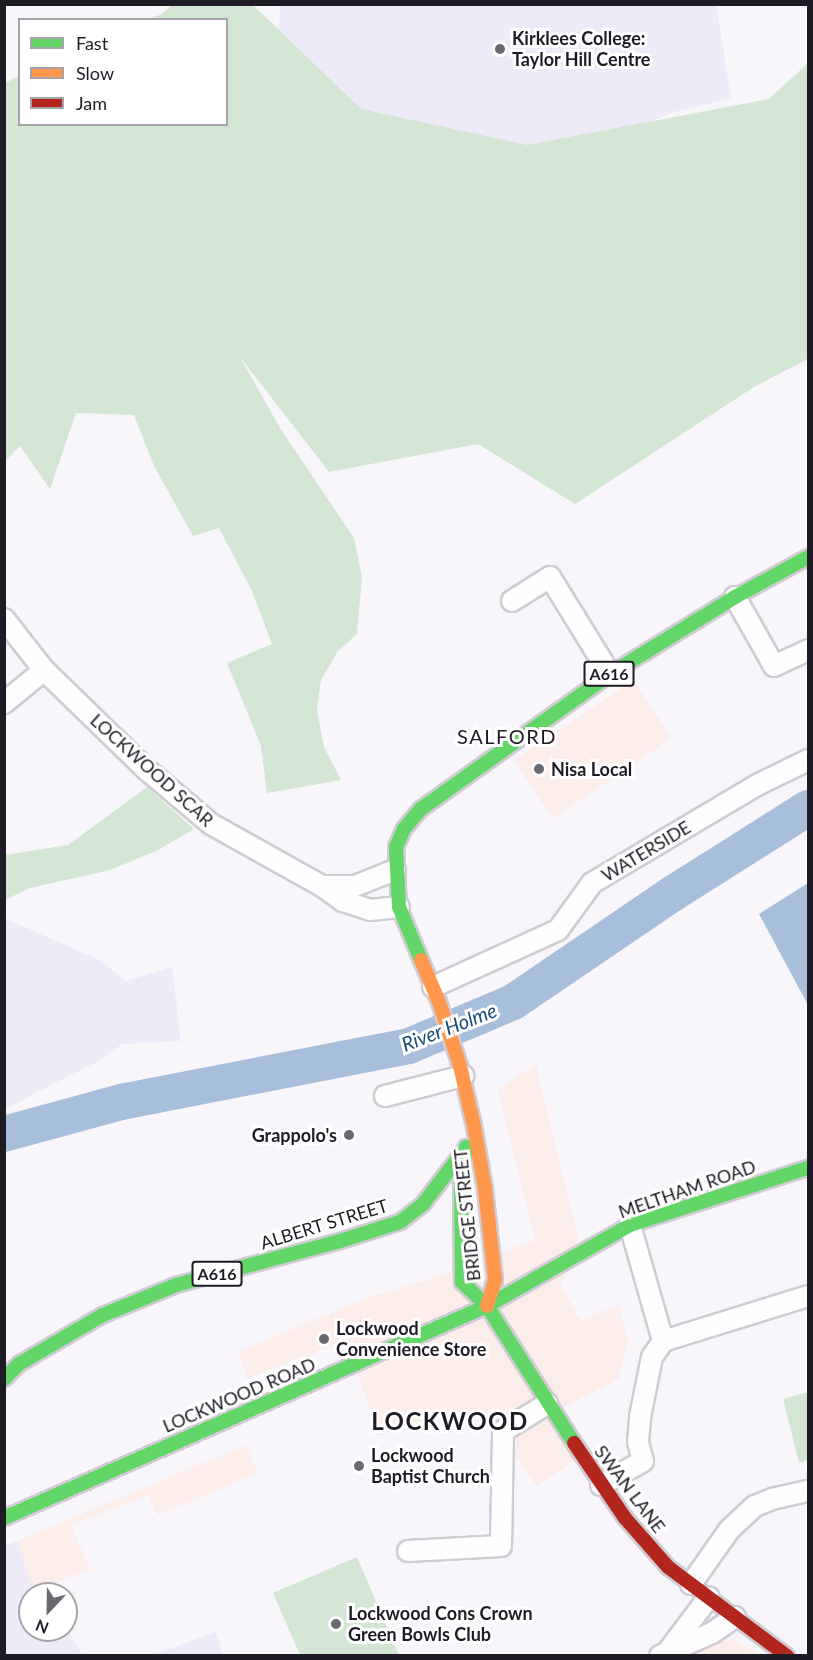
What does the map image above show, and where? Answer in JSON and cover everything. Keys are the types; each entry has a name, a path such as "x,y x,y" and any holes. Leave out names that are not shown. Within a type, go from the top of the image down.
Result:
{"main road":[{"name":"A616","path":"474,1126 461,1071 436,994 399,907 395,870 396,847 404,829 421,809 609,674 735,597 808,556"},
{"name":"BRIDGE STREET","path":"474,1126 485,1189 495,1280 487,1306 462,1282 464,1152 474,1126"},
{"name":"ALBERT STREET","path":"5,1360 32,1348 44,1348 103,1315 176,1285 337,1242 400,1222 423,1203 464,1152"},
{"name":"MELTHAM ROAD","path":"487,1306 630,1225 808,1168"},
{"name":"SWAN LANE","path":"487,1306 548,1404 625,1518 668,1567 787,1656"},
{"name":"LOCKWOOD ROAD","path":"4,1518 487,1306"},
{"name":"A616","path":"4,1379 19,1364 44,1348"}],"street":[{"path":"512,600 550,577 609,674"},
{"path":"735,597 774,666 808,650"},
{"name":"LOCKWOOD SCAR","path":"4,618 44,670 147,770 211,824 322,886 355,886 395,870"},
{"path":"4,703 44,670"},
{"name":"WATERSIDE","path":"436,994 558,930 592,883 757,785 808,760"},
{"path":"322,886 342,902 370,910 399,907"},
{"path":"385,1096 461,1071"},
{"path":"630,1225 663,1341"},
{"path":"601,1485 643,1461 638,1442 640,1417 652,1357 663,1341 808,1296"},
{"path":"408,1551 501,1546 503,1431 548,1404"},
{"path":"692,1584 730,1529 755,1506 772,1499 808,1491"},
{"path":"664,1653 709,1597"},
{"path":"664,1653 712,1633 735,1617"}],"shaded area":[{"name":"Kirklees College: Taylor Hill Centre","path":"716,4 731,98 674,112 568,157 272,94 281,5"},
{"path":"633,680 672,738 553,819 514,761"},
{"path":"4,918 100,960 126,981 172,967 181,1041 122,1044 104,1058 5,1109"},
{"path":"536,1064 578,1239 561,1286 581,1321 618,1304 628,1341 619,1379 545,1416 575,1460 537,1486 484,1412 435,1415 380,1435 345,1341 248,1378 238,1352 368,1297 424,1281 535,1240 498,1089"},
{"path":"246,1445 258,1473 158,1515 148,1495 71,1526 90,1569 58,1582 31,1582 17,1541"},
{"path":"17,1541 31,1582 18,1582 18,1642 75,1642 82,1655 5,1656 5,1546"},
{"path":"216,1632 223,1655 152,1655"},
{"path":"732,1639 760,1655 689,1655 689,1651"}],"green space":[{"path":"172,5 253,5 361,109 527,145 769,99 808,63 808,359 754,387 575,504 478,444 329,472 240,357 280,428 354,538 362,577 357,634 338,651 321,680 317,710 324,747 341,780 267,793 261,746 227,663 272,644 251,589 219,528 193,536 154,466 134,415 76,413 50,489 20,446 5,461 5,83 18,76 18,126 228,126 228,18 152,18 162,14"},
{"path":"147,787 194,829 156,851 110,870 30,888 5,900 5,855 68,845"},
{"path":"808,1392 808,1460 799,1463 783,1399"},
{"name":"Lockwood Cons Crown Green Bowls Club","path":"357,1557 399,1655 300,1655 273,1593"}],"water":[{"path":"808,883 808,1005 759,914"}],"waterway":[{"name":"River Holme","path":"4,1134 121,1102 409,1046 513,1002 672,894 808,808"}],"traffic: fast":[{"path":"421,960 399,907 396,847 404,829 421,809 610,674 735,597 808,557"},
{"path":"466,1147 461,1177 462,1282 487,1306"},
{"path":"4,1379 19,1364 103,1315 176,1285 337,1242 400,1222 423,1204 463,1152"},
{"path":"574,1443 487,1306 630,1225 808,1168"},
{"path":"4,1518 487,1306"}],"traffic: slow":[{"path":"421,960 439,1002 460,1066 474,1126 485,1189 495,1280 487,1306"}],"traffic: jam":[{"path":"574,1443 625,1518 668,1567 787,1656"}],"place":[{"name":"Kirklees College: Taylor Hill Centre","path":"500,49"},
{"name":"Nisa Local","path":"539,769"},
{"name":"Grappolo's","path":"349,1135"},
{"name":"Lockwood Convenience Store","path":"324,1339"},
{"name":"Lockwood Baptist Church","path":"359,1466"},
{"name":"Lockwood Cons Crown Green Bowls Club","path":"336,1624"}],"district":[{"name":"SALFORD","path":"507,736"},
{"name":"LOCKWOOD","path":"450,1421"}]}
